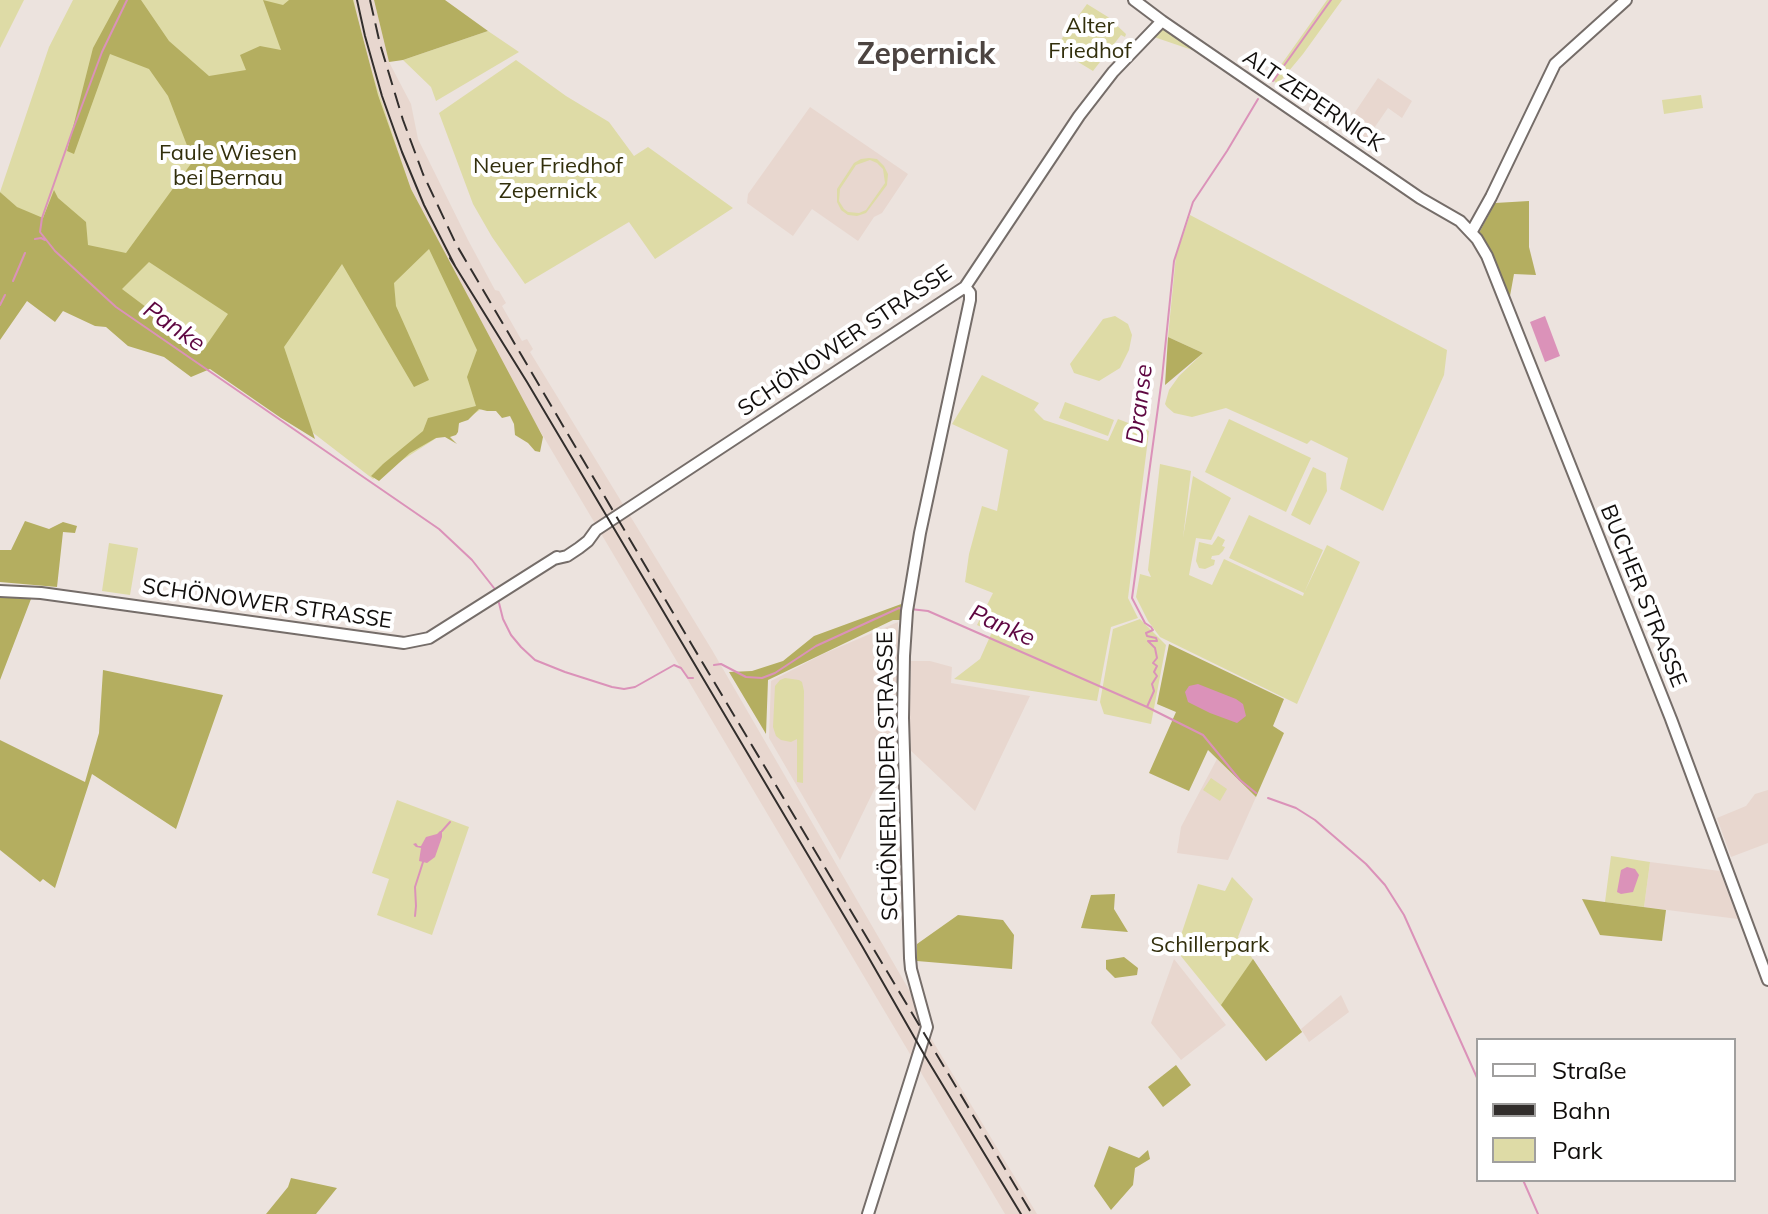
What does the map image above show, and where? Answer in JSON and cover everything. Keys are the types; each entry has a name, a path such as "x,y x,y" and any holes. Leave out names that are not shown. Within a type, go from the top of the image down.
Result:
{"street":[{"name":"ALT ZEPERNICK","path":"1134,0 1472,231"},
{"path":"1472,231 1555,64 1626,0"},
{"name":"SCHÖNOWER STRASSE","path":"0,591 41,593 404,643 429,638 965,287 1079,116 1113,72 1162,21"},
{"name":"BUCHER STRASSE","path":"1472,231 1487,256 1667,709 1768,980"},
{"name":"SCHÖNERLINDER STRASSE","path":"868,1214 927,1027 910,958 904,656 920,533 970,300 970,293 965,287"}],"shaded area":[{"path":"353,0 374,0 389,62 411,104 418,139 468,240 495,290 499,291 506,303 502,306 522,341 527,339 533,349 530,352 712,650 919,1007 923,1025 1037,1214 1005,1214 511,382 411,189 378,95"},
{"path":"1378,78 1412,101 1402,118 1388,108 1363,144 1343,130"},
{"path":"810,107 908,174 882,213 874,217 858,241 812,209 793,236 747,203 748,194"},
{"path":"1545,316 1560,356 1545,362 1530,322"},
{"path":"898,622 898,756 890,757 840,860 769,738 771,681 823,654"},
{"path":"911,661 930,661 952,667 951,683 1030,696 975,811 909,749"},
{"path":"1198,684 1236,699 1243,704 1246,716 1237,723 1188,702 1185,692 1189,686"},
{"path":"1217,759 1256,797 1228,860 1177,853 1181,827"},
{"path":"1768,790 1768,843 1731,857 1717,818 1746,806 1755,794"},
{"path":"440,831 442,837 435,857 427,863 419,861 421,848 413,844 421,846 426,837"},
{"path":"1650,862 1720,871 1738,919 1644,907"},
{"path":"1627,867 1635,869 1639,875 1633,892 1621,894 1617,892 1621,870"},
{"path":"1174,959 1226,1025 1181,1060 1151,1023"},
{"path":"1341,995 1349,1012 1309,1042 1301,1029"}],"green space":[{"path":"0,0 24,0 0,48"},
{"name":"Faule Wiesen bei Bernau","path":"73,0 354,0 362,42 411,190 514,388 373,479 264,395 117,290 16,207 0,192 49,47"},
{"path":"119,0 141,0 169,41 209,76 246,70 240,55 260,46 281,50 263,0 283,5 289,0 353,0 378,95 411,189 543,437 540,452 515,435 510,416 502,418 496,411 479,409 468,420 459,423 458,432 450,437 457,444 445,437 436,438 410,453 379,481 371,476 423,431 428,418 476,406 467,377 477,350 429,249 394,283 396,306 429,380 414,387 342,264 284,347 315,439 210,369 191,377 164,357 128,346 106,327 95,326 63,311 55,322 27,301 0,340 0,192 17,207 43,218 54,190 58,198 86,222 88,245 126,253 193,161 168,96 149,69 110,54 74,154 67,151 93,48","holes":["149,262 228,314 203,350 122,289"]},
{"path":"374,0 445,0 488,31 389,62"},
{"path":"1327,0 1342,0 1278,84 1271,79"},
{"name":"Alter Friedhof","path":"1087,4 1108,17 1126,34 1125,37 1121,35 1093,71 1055,48"},
{"path":"1166,30 1198,52 1154,37"},
{"path":"488,31 519,52 436,101 431,87 403,60"},
{"name":"Neuer Friedhof Zepernick","path":"516,60 609,122 634,156 648,147 733,208 655,259 629,222 525,284 473,204 439,113"},
{"path":"1701,95 1703,108 1664,114 1662,100"},
{"path":"861,159 877,159 884,166 888,174 887,185 866,213 848,215 837,202 837,189 854,163","holes":["870,160 883,169 885,183 866,210 848,212 839,201 840,189 856,165"]},
{"path":"1529,201 1529,247 1536,275 1514,274 1510,296 1479,233 1495,203"},
{"path":"1190,215 1447,350 1444,375 1383,511 1340,489 1348,458 1311,440 1307,444 1226,408 1192,417 1174,413 1165,404 1169,390 1179,376 1203,353 1168,337 1176,255"},
{"path":"1115,316 1128,324 1132,335 1120,368 1099,381 1074,373 1070,364 1103,319"},
{"path":"1168,337 1203,353 1165,385"},
{"path":"982,375 1039,403 1034,410 1044,420 1108,441 1118,419 1149,431 1128,598 1138,618 1111,627 1097,701 954,679 980,659 992,632 977,625 993,593 965,582 982,506 997,511 1008,450 952,424"},
{"path":"1065,402 1114,420 1108,436 1059,418"},
{"path":"1229,419 1311,458 1286,512 1205,472"},
{"path":"1160,464 1191,471 1183,538 1193,476 1231,498 1211,540 1196,538 1189,575 1212,585 1224,559 1303,596 1327,545 1360,562 1297,704 1160,637 1148,621 1136,597 1140,574 1151,577 1148,570"},
{"path":"1313,467 1326,473 1327,491 1310,525 1291,515"},
{"path":"1249,515 1323,550 1304,593 1229,558"},
{"path":"25,521 49,529 63,522 77,526 75,533 63,532 57,587 0,582 0,550 11,550"},
{"path":"1218,536 1225,540 1223,551 1212,556 1214,565 1199,568 1196,561 1199,542 1212,545"},
{"path":"109,543 138,548 130,595 102,591"},
{"path":"0,597 31,599 0,680"},
{"path":"904,603 901,620 893,620 768,680 766,734 729,672 752,671 783,661 814,636"},
{"path":"1140,619 1166,645 1151,724 1104,714 1100,702 1113,629"},
{"path":"1169,644 1284,699 1273,726 1284,733 1256,797 1208,750 1189,791 1149,773 1176,712 1157,704"},
{"path":"103,670 223,695 176,829 92,774 55,888 43,879 40,882 0,850 0,740 85,782 99,733"},
{"path":"785,678 802,682 804,691 803,783 797,782 797,739 791,742 781,740 773,727 775,686"},
{"path":"1211,778 1227,789 1220,801 1203,790"},
{"path":"397,800 469,827 432,935 377,915 389,879 372,873"},
{"path":"1611,856 1650,862 1644,907 1605,902"},
{"name":"Schillerpark","path":"1232,877 1253,899 1238,937 1302,1032 1266,1061 1176,950 1198,884 1225,891"},
{"path":"1115,894 1114,909 1128,932 1081,928 1091,895"},
{"path":"1582,899 1666,910 1662,941 1600,935"},
{"path":"958,915 1003,920 1014,935 1012,969 917,961 917,944"},
{"path":"1124,957 1138,968 1137,975 1115,978 1106,969 1106,960"},
{"path":"1253,959 1302,1032 1266,1061 1221,1005"},
{"path":"1176,1065 1191,1085 1163,1107 1148,1087"},
{"path":"1109,1146 1139,1158 1148,1150 1150,1159 1135,1168 1133,1185 1111,1210 1094,1186"},
{"path":"291,1178 337,1188 316,1214 266,1214 288,1187"}],"waterway":[{"name":"Panke","path":"127,0 102,52 42,218 40,232 55,251 116,307 439,529 472,560 494,588"},
{"name":"Dranse","path":"1273,81 1331,0"},
{"name":"Dranse","path":"1147,707 1157,676 1154,672 1157,666 1153,663 1157,658 1155,648 1148,641 1157,641 1147,636 1146,633 1153,630 1145,623 1132,598 1162,378 1174,261 1193,202 1258,99"},
{"name":"Panke","path":"35,239 45,240"},
{"path":"13,281 25,253"},
{"path":"0,305 5,295"},
{"name":"Panke","path":"499,603 503,619 521,647 535,660 565,672 624,689 635,687 674,665 681,668 688,678 693,678"},
{"name":"Panke","path":"714,665 721,664 746,677 762,678 816,646 899,608 904,609"},
{"name":"Panke","path":"910,609 928,611 1147,707 1203,735 1240,780 1256,793"},
{"name":"Panke","path":"1268,798 1296,808 1315,820 1366,864 1385,885 1404,915 1476,1076"},
{"path":"442,831 450,822"},
{"path":"415,916 415,887 423,862"},
{"name":"Panke","path":"1524,1182 1538,1214"}],"tram line":[{"path":"357,0 382,96 402,152 455,266"},
{"path":"450,258 527,382 1021,1214"}],"railway":[{"path":"370,0 403,120 423,174 456,244 1032,1214"}],"district":[{"name":"Zepernick","path":"926,55"}]}
